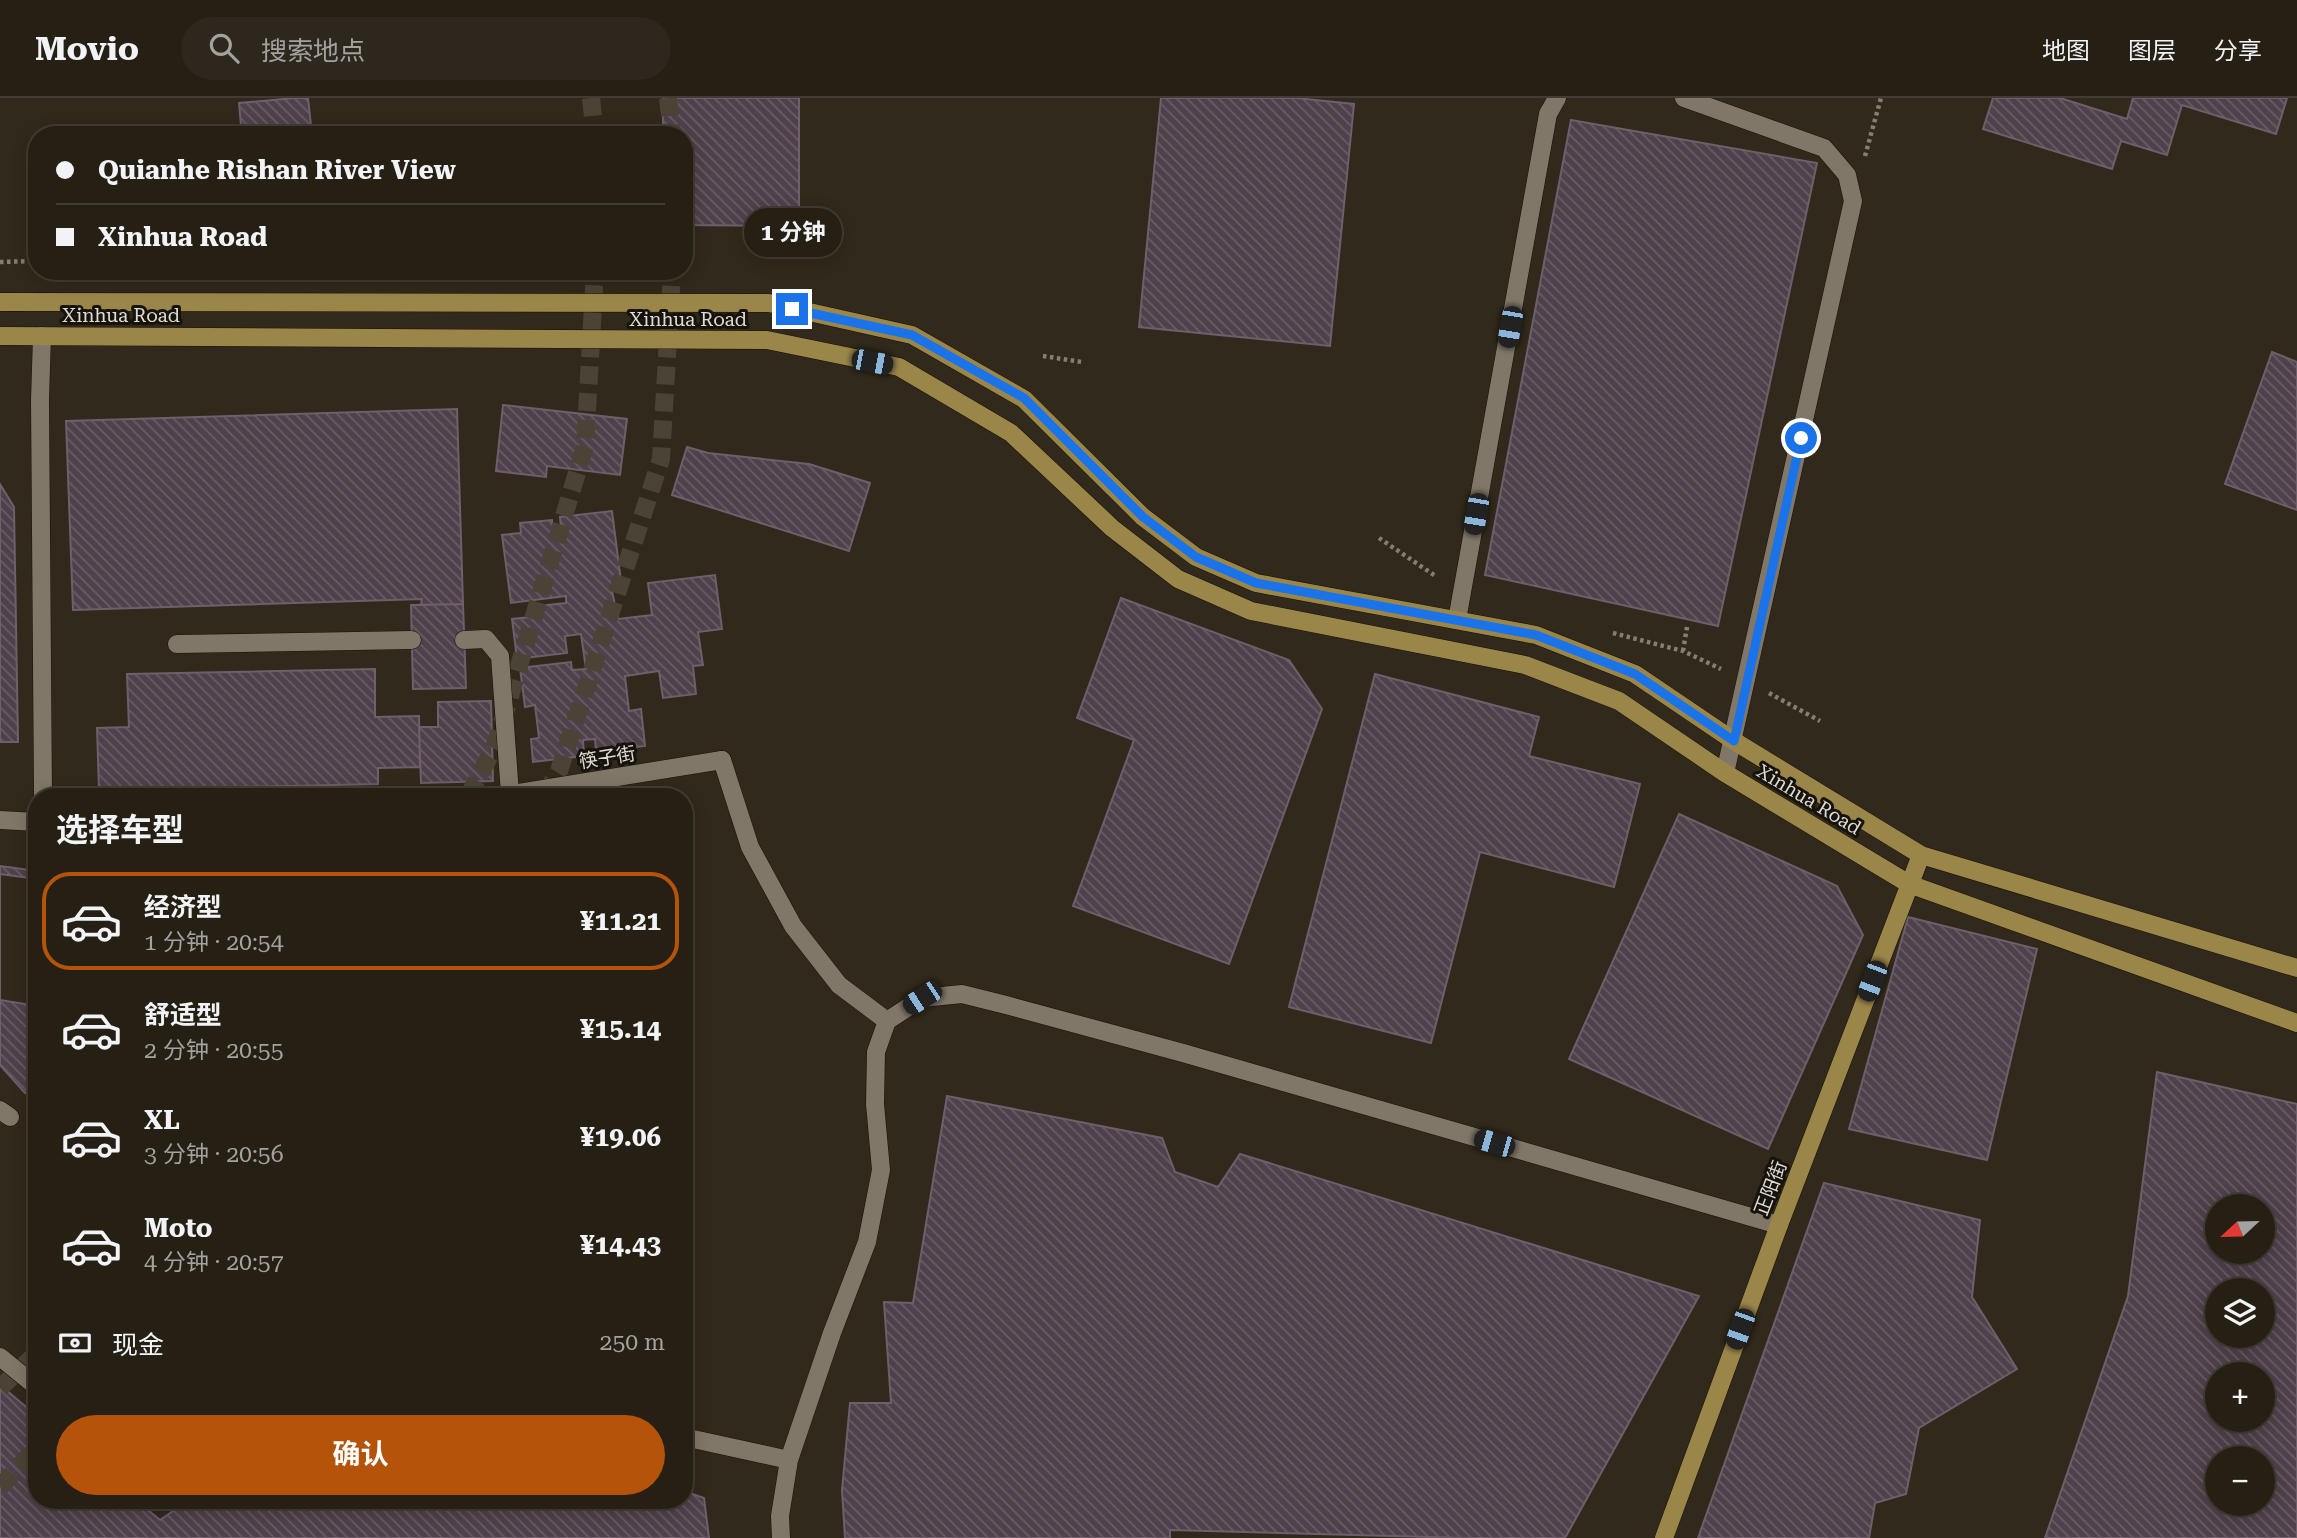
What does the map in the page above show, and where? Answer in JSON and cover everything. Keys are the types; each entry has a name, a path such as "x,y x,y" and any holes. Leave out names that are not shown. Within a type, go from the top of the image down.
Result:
{"main road":[{"name":"Xinhua Road","path":"0,302 769,303 912,335 1024,398 1143,517 1196,557 1256,583 1536,635 1635,674 1734,741 1921,855 2297,968"},
{"name":"Xinhua Road","path":"0,336 767,340 899,367 1011,433 1112,528 1178,579 1251,611 1525,666 1619,701 1726,773 1909,884 2297,1023"},
{"name":"正阳街","path":"1664,1538 1779,1225 1921,855"}],"street":[{"path":"1457,620 1548,114 1557,98"},
{"path":"1684,98 1824,148 1847,175 1853,201 1726,773"},
{"path":"42,336 40,400 43,788"},
{"path":"464,640 486,639 500,656 505,788"},
{"path":"177,643 412,640"},
{"name":"筷子街","path":"548,788 722,760 750,847 793,926 839,985 887,1021"},
{"path":"0,820 28,822"},
{"path":"781,1538 780,1516 789,1460 832,1333 867,1242 881,1170 874,1104 876,1052 887,1021 922,998 962,994 1210,1061 1779,1225"},
{"path":"0,1357 28,1380"},
{"path":"693,1439 789,1460"}],"path":[{"path":"1853,201 1881,98"},
{"path":"0,262 28,261"},
{"path":"1043,356 1083,362"},
{"path":"1379,538 1420,565"},
{"path":"1683,651 1687,627"}],"building":[{"path":"308,98 311,126 241,126 239,103"},
{"path":"663,98 799,98 799,226 693,225 693,126 663,126"},
{"path":"1161,98 1296,98 1354,104 1330,346 1139,327"},
{"path":"1993,98 2060,98 2127,119 2133,98 2287,98 2276,134 2182,105 2167,155 2121,141 2112,169 1983,129"},
{"path":"1571,120 1817,163 1718,626 1485,575"},
{"path":"2272,352 2297,362 2297,510 2225,484"},
{"path":"503,405 627,419 620,475 547,466 546,477 496,471"},
{"path":"457,409 463,604 421,605 422,599 73,610 66,421"},
{"path":"687,447 708,453 809,464 870,483 849,551 672,495"},
{"path":"0,484 14,507 18,742 0,742"},
{"path":"612,511 622,589 612,591 618,619 652,615 648,583 715,575 722,629 698,632 703,665 693,666 696,694 663,698 659,671 625,676 629,711 641,709 645,746 596,752 595,739 583,740 584,756 533,762 531,739 539,738 535,705 525,707 520,668 571,662 572,670 586,669 581,634 565,636 567,653 517,659 512,619 531,617 530,607 566,603 566,596 511,603 502,535 521,533 520,523 552,520 553,529 561,528 560,517"},
{"path":"1121,598 1289,660 1322,709 1229,964 1073,906 1134,740 1077,718"},
{"path":"463,604 466,688 413,689 411,605"},
{"path":"375,669 375,717 419,716 420,767 378,768 378,784 99,788 97,728 129,727 127,674"},
{"path":"1375,674 1539,717 1529,756 1640,784 1614,887 1480,852 1431,1043 1289,1007"},
{"path":"491,701 493,781 421,783 419,727 438,727 438,702"},
{"path":"1679,814 1837,886 1863,935 1768,1149 1569,1059"},
{"path":"0,866 28,870 28,1094 0,1065"},
{"path":"0,874 28,878 28,1005 0,1000"},
{"path":"1908,917 2037,949 1987,1160 1849,1129"},
{"path":"2157,1072 2297,1104 2297,1538 2045,1538 2128,1296"},
{"path":"947,1096 1162,1138 1175,1172 1218,1187 1240,1154 1699,1296 1565,1538 1170,1530 1170,1538 845,1538 842,1490 850,1403 891,1403 884,1302 913,1303"},
{"path":"1824,1183 1980,1220 1972,1297 2017,1369 1919,1428 1906,1494 1875,1503 1869,1538 1698,1538"},
{"path":"0,1385 28,1408 28,1509 147,1509 160,1520 176,1509 693,1509 693,1494 704,1498 709,1538 0,1538"}],"tunnel":[{"path":"591,98 594,126"},
{"path":"668,98 671,126"},
{"path":"472,788 495,746 585,446 594,280"},
{"path":"549,788 559,771 661,459 671,280"},
{"path":"0,1388 28,1362"},
{"path":"0,1487 28,1457"}],"route":[{"path":"792,309 912,335 1024,398 1143,517 1196,557 1256,583 1536,635 1635,674 1734,741 1801,438"}]}
